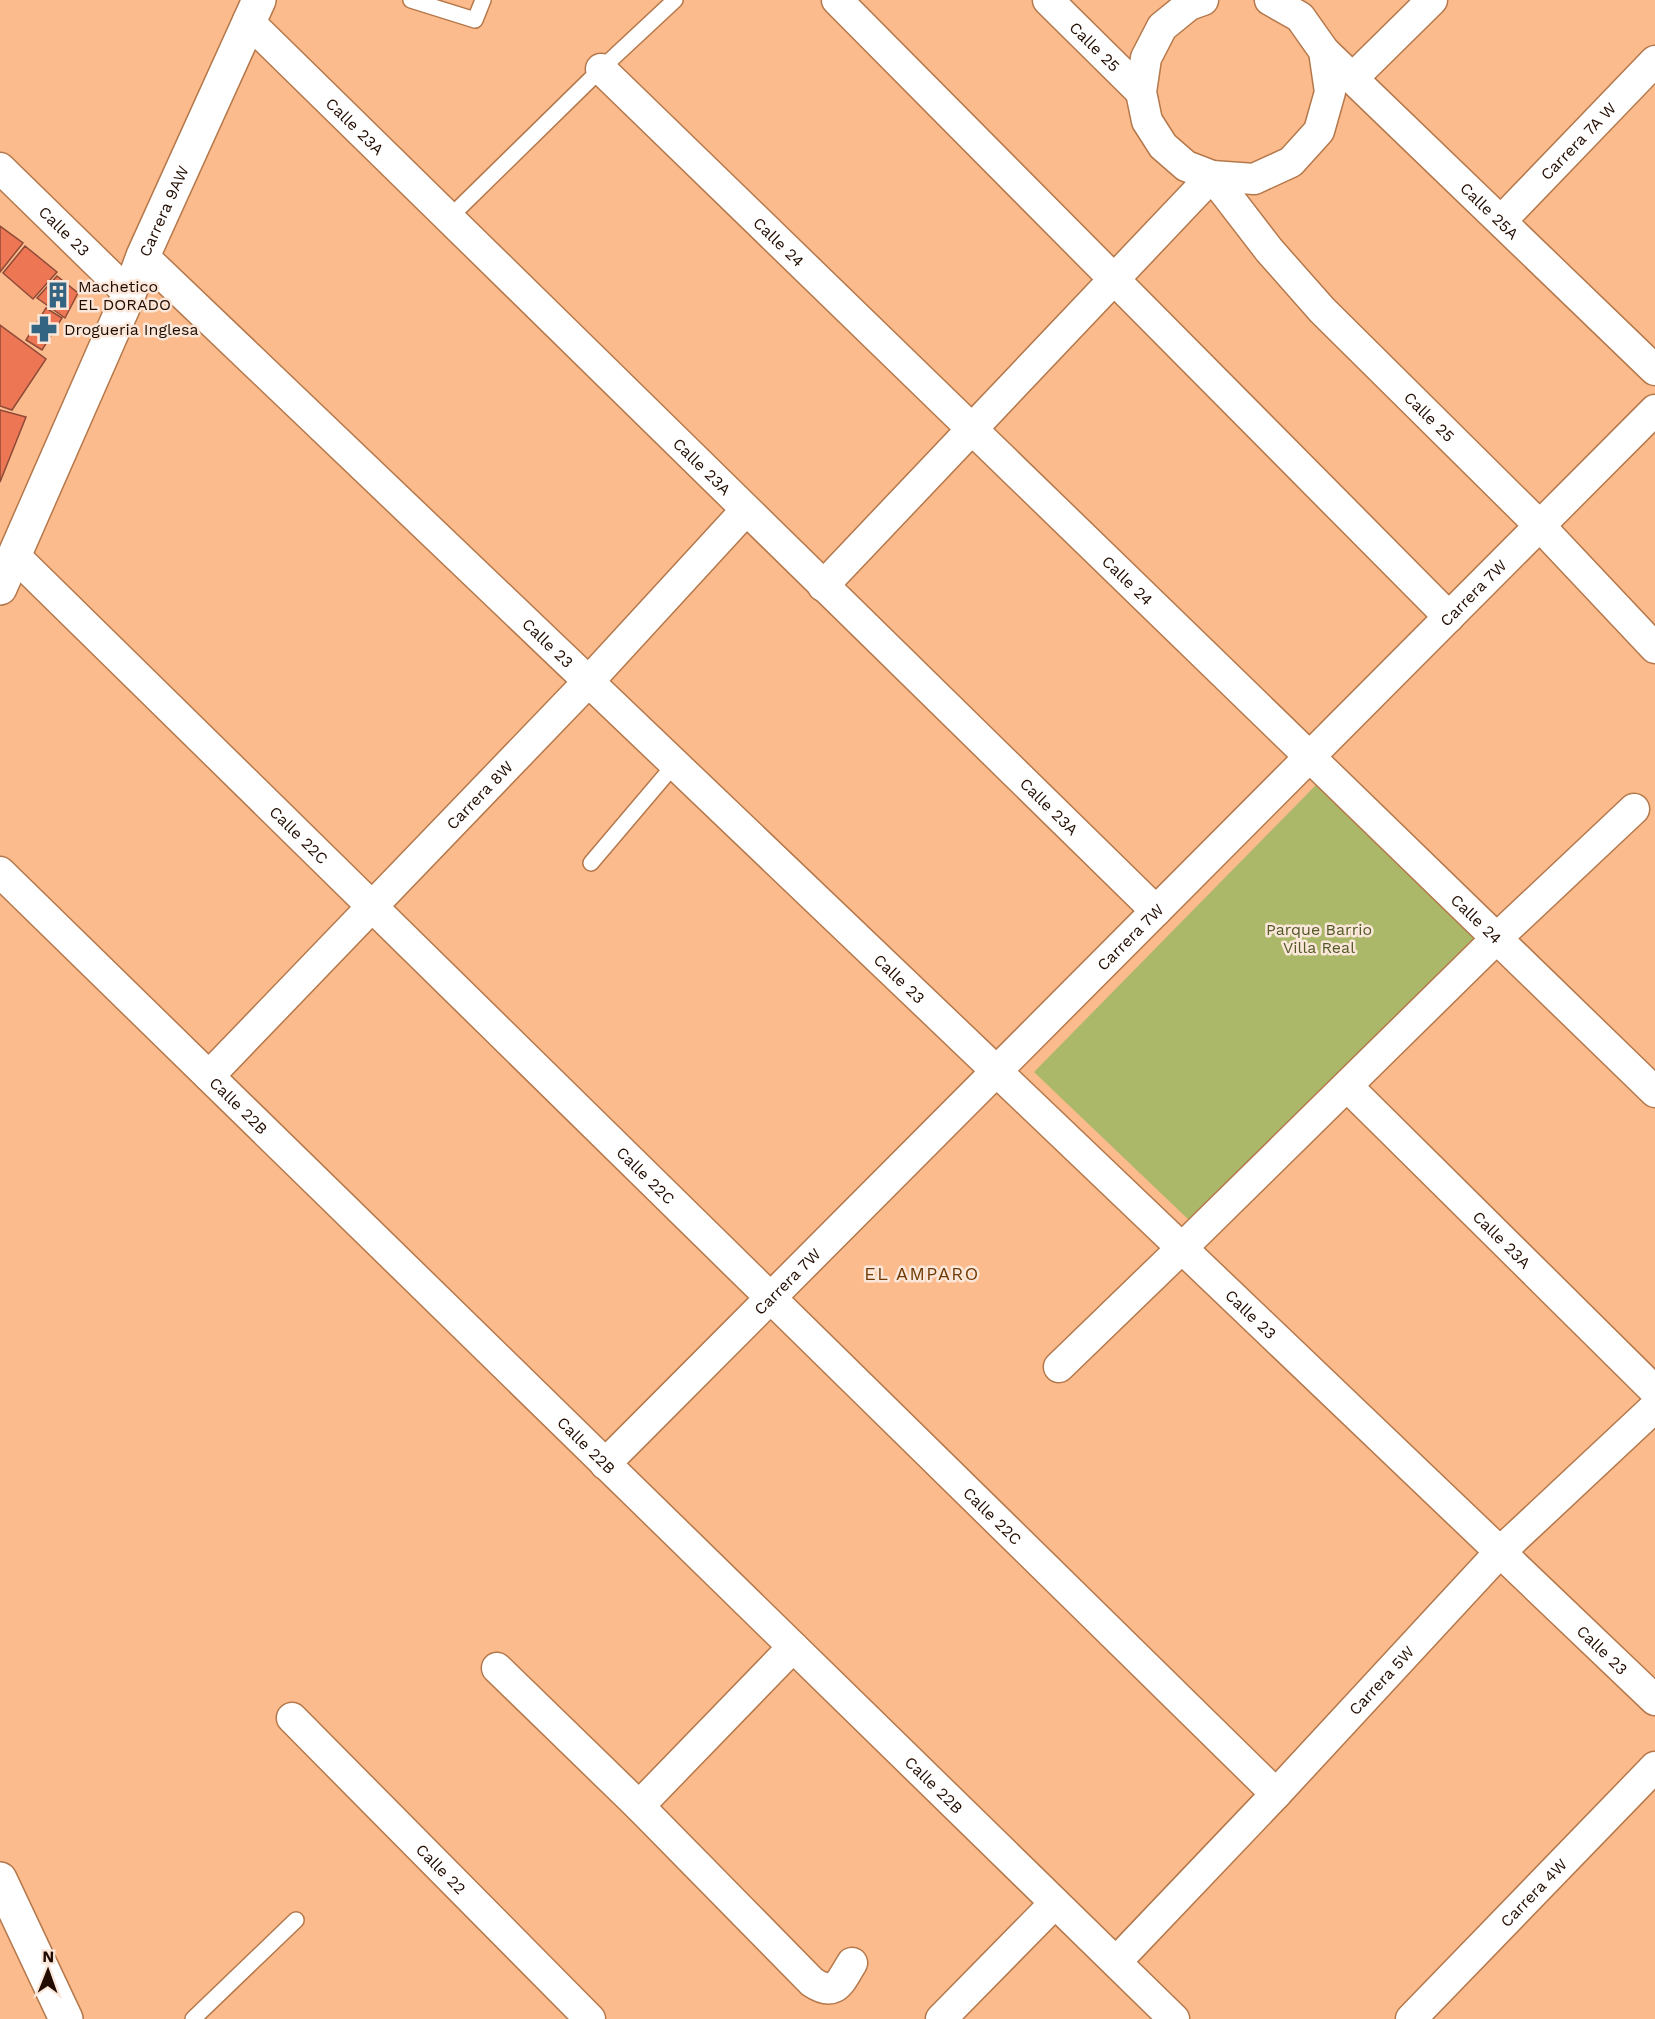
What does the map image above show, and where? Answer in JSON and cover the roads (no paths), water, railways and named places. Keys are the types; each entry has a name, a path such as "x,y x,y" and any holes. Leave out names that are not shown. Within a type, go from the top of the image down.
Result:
{"main road":[{"name":"Carrera 9AW","path":"0,588 129,294 143,256 253,11"},
{"path":"0,1879 66,2019"}],"street":[{"path":"837,0 1449,617"},
{"name":"Calle 25","path":"1048,0 1141,92"},
{"path":"1203,0 1189,4 1162,27 1146,58 1141,92 1148,121 1163,146 1186,166 1212,176 1254,178 1291,162 1319,131 1330,92 1324,51"},
{"name":"Calle 25A","path":"1270,0 1300,18 1324,51 1655,370"},
{"path":"1353,78 1432,0"},
{"name":"Calle 23A","path":"253,11 449,218 1156,912"},
{"name":"Carrera 7A W","path":"1501,221 1655,61"},
{"name":"Calle 24","path":"601,69 1655,1092"},
{"name":"Calle 23","path":"0,168 129,294"},
{"path":"824,586 1212,176"},
{"name":"Calle 25","path":"1212,176 1269,250 1322,310 1540,526 1655,648"},
{"name":"Calle 23","path":"143,256 1655,1700"},
{"name":"Carrera 7W","path":"605,1464 1655,410"},
{"name":"Carrera 8W","path":"208,1076 589,681 746,510"},
{"name":"Calle 22C","path":"15,556 1276,1794"},
{"path":"1059,1367 1497,938 1634,809"},
{"name":"Calle 22B","path":"0,872 1174,2019"},
{"name":"Calle 23A","path":"1347,1086 1655,1391"},
{"name":"Carrera 5W","path":"1116,1962 1276,1794 1500,1552 1655,1407"},
{"path":"639,1806 793,1647"},
{"path":"497,1668 639,1806 812,1982 824,1990 831,1989 838,1985 852,1963"},
{"name":"Calle 22","path":"292,1718 590,2019"},
{"name":"Carrera 4W","path":"1411,2019 1655,1767"},
{"path":"941,2019 1055,1903"}],"lane":[{"path":"411,0 475,20 483,0"},
{"path":"449,218 675,0"},
{"path":"591,862 675,764"},
{"path":"193,2019 296,1920"}],"place":[{"name":"Machetico EL DORADO","path":"58,295"},
{"name":"Drogueria Inglesa","path":"44,329"}],"district":[{"name":"EL AMPARO","path":"922,1273"}],"park label":[{"name":"Parque Barrio Villa Real","path":"1319,938"}]}
